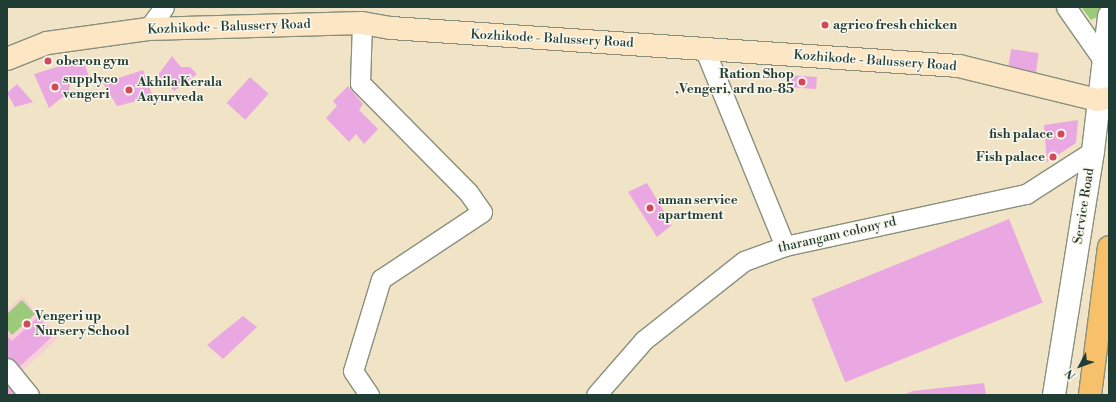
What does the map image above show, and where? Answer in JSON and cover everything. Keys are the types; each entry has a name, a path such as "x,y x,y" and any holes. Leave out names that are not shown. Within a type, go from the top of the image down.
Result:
{"highway":[{"path":"1090,395 1109,247"}],"main road":[{"name":"Kozhikode - Balussery Road","path":"7,58 48,43 148,30 362,23 391,28 959,66 1103,99"}],"street":[{"path":"148,30 164,7"},
{"path":"1066,7 1103,60"},
{"name":"Service Road","path":"1054,395 1093,151 1103,99 1103,60 1109,16"},
{"path":"362,23 360,83 468,192 482,212 381,279 353,371 369,395"},
{"path":"704,48 784,246"},
{"name":"tharangam colony rd","path":"596,395 656,330 744,261 784,246 1026,194 1093,151"},
{"path":"7,368 29,395"}],"shaded area":[{"name":"Vengeri up Nursery School","path":"22,296 59,337 19,374 7,360 7,310"}],"green space":[{"path":"1081,7 1109,7 1109,11 1091,20"},
{"path":"22,300 35,314 12,335 7,329 7,314"}],"building":[{"path":"1011,49 1039,53 1036,73 1008,69"},
{"path":"172,56 181,67 190,67 197,74 174,91 158,75"},
{"name":"supplyco vengeri","path":"83,59 89,77 70,82 69,92 49,108 34,74"},
{"name":"Akhila Kerala Aayurveda","path":"143,70 153,97 117,106 103,83"},
{"name":"Ration Shop ,Vengeri, ard no-85","path":"788,75 817,77 816,89 787,87"},
{"path":"250,77 269,94 245,120 227,103"},
{"path":"17,84 33,102 15,107 7,93"},
{"path":"348,86 363,104 359,110 378,129 364,144 356,134 349,142 326,118 337,106 333,101"},
{"name":"fish palace","path":"1078,120 1076,143 1047,162 1044,125"},
{"name":"aman service apartment","path":"647,183 672,225 657,237 628,192"},
{"path":"1009,219 1043,302 845,382 812,299"},
{"path":"243,316 257,327 223,359 207,345"},
{"path":"38,317 55,334 18,368 7,356 7,336 12,341"},
{"path":"7,378 17,395 7,395"},
{"path":"984,383 986,395 903,395 913,391"}],"place":[{"name":"agrico fresh chicken","path":"825,25"},
{"name":"oberon gym","path":"48,61"},
{"name":"Ration Shop ,Vengeri, ard no-85","path":"802,82"},
{"name":"supplyco vengeri","path":"55,87"},
{"name":"Akhila Kerala Aayurveda","path":"129,90"},
{"name":"fish palace","path":"1061,134"},
{"name":"Fish palace","path":"1053,157"},
{"name":"aman service apartment","path":"650,208"},
{"name":"Vengeri up Nursery School","path":"27,324"}]}
